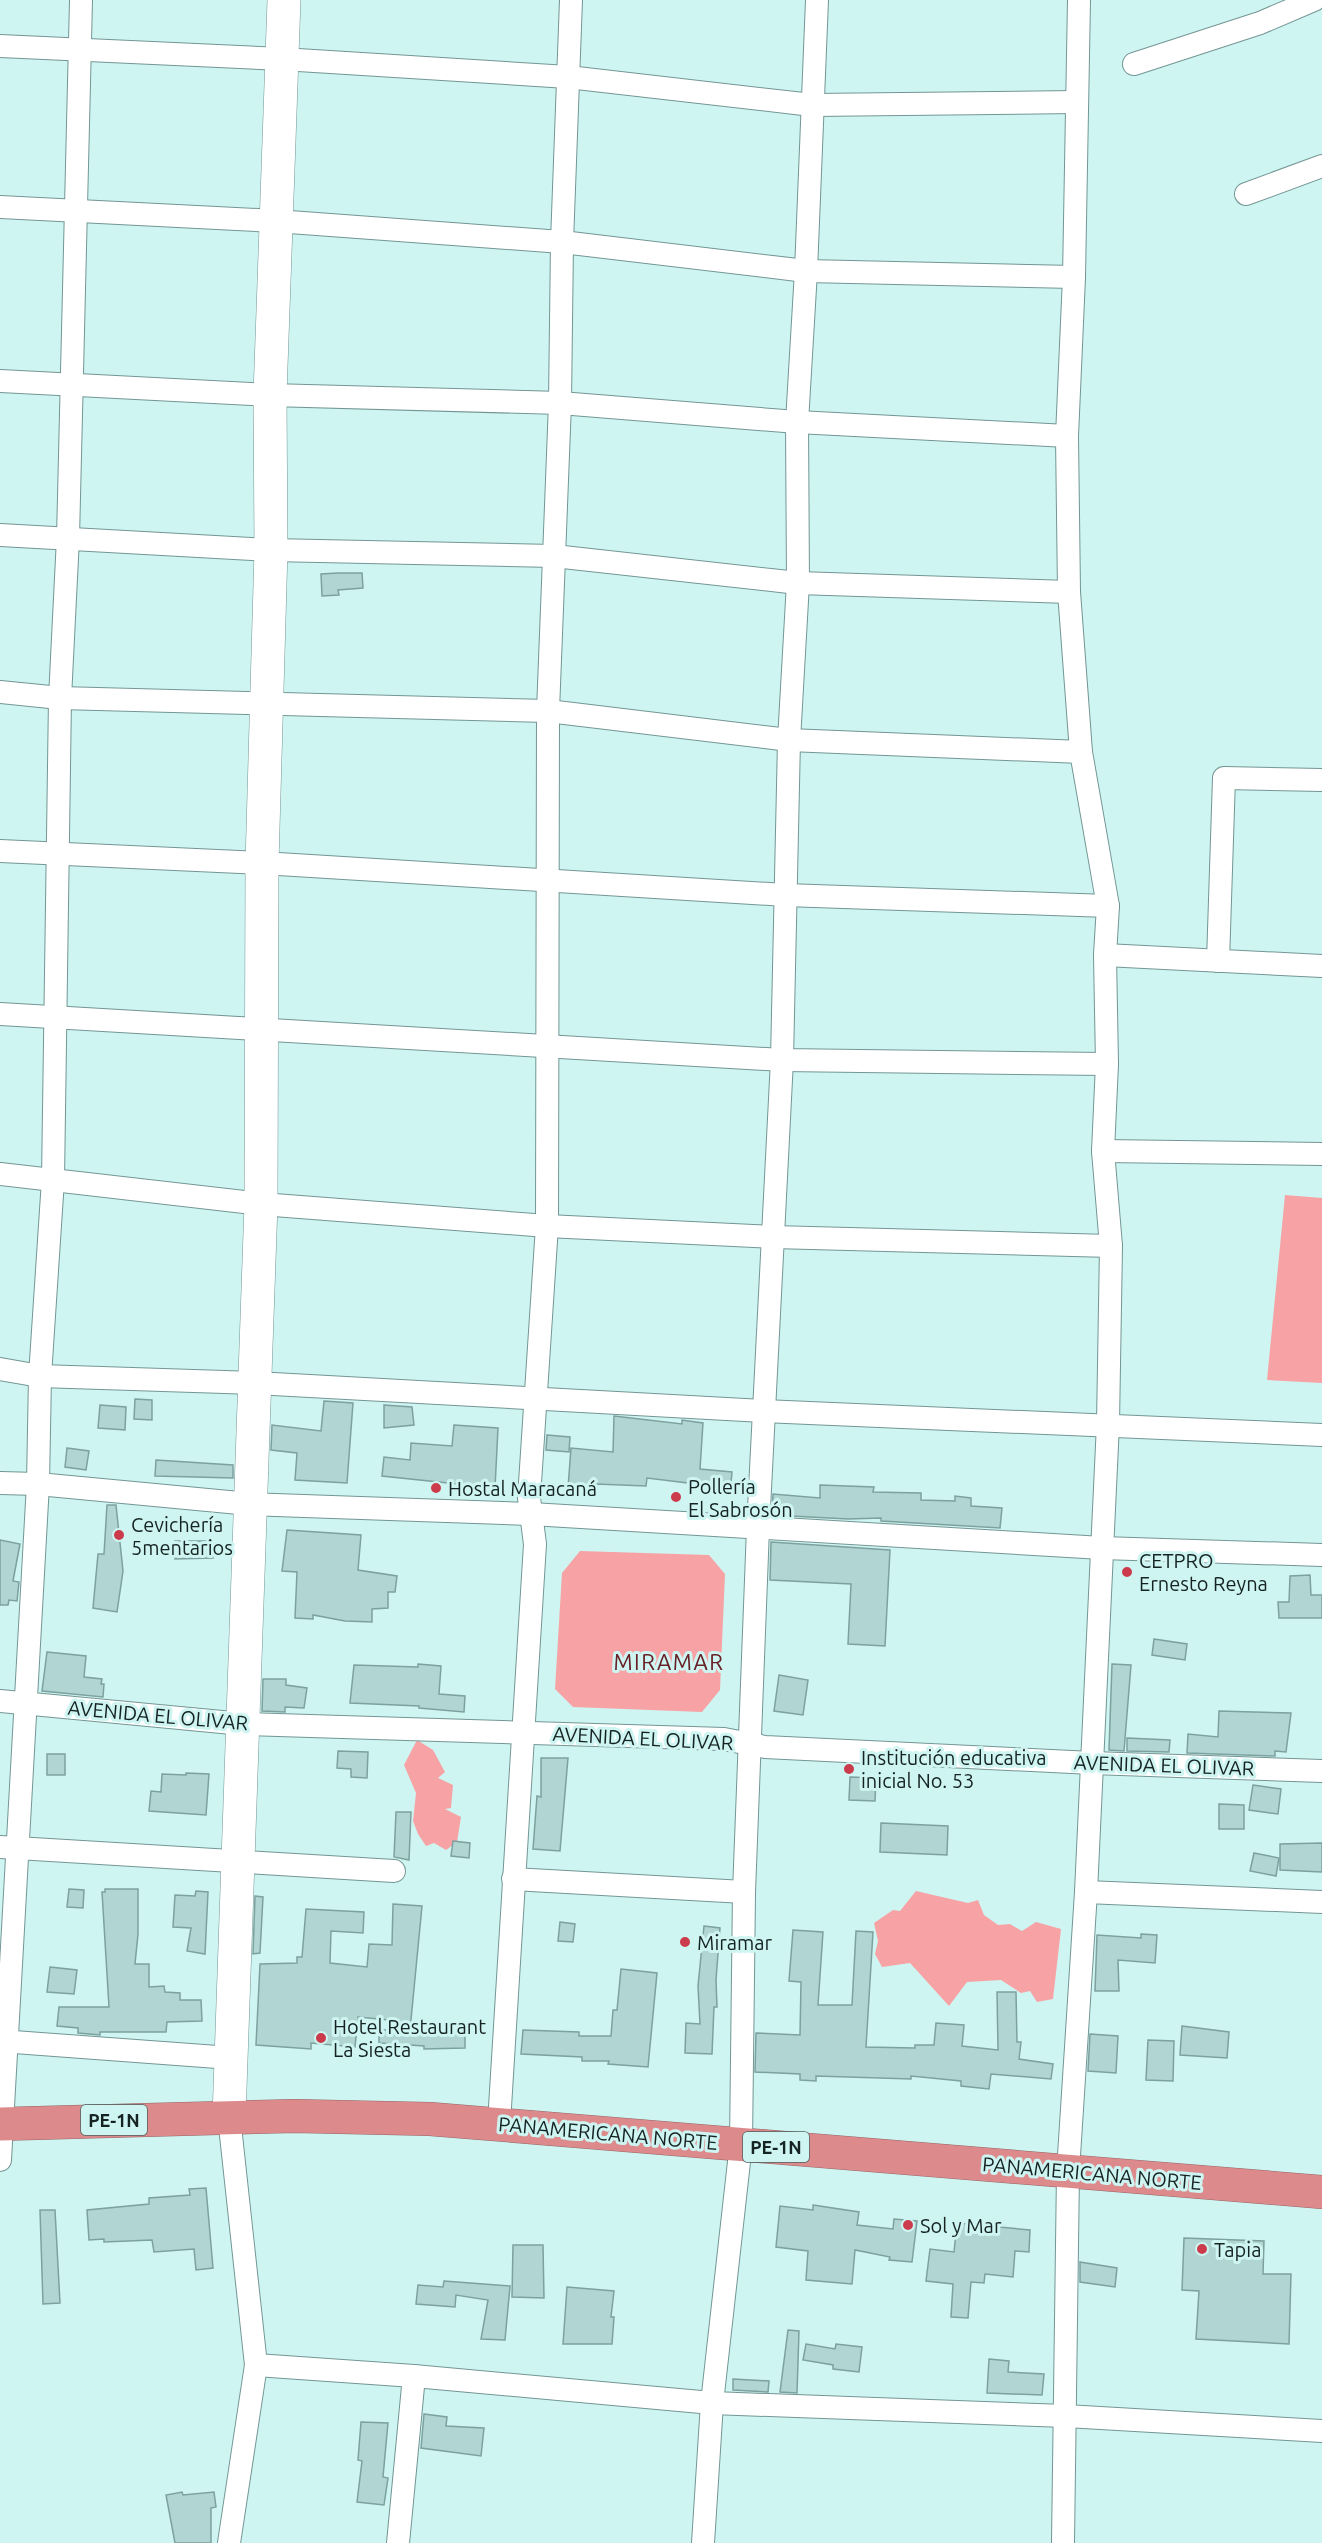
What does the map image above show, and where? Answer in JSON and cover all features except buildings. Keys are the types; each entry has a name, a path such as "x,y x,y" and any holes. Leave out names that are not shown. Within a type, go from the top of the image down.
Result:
{"highway":[{"name":"PANAMERICANA NORTE","path":"1,2124 229,2117 360,2117 499,2123 1322,2192"}],"street":[{"path":"0,2160 9,1848 26,1703 38,1484 40,1376 53,1180 60,698 68,538 81,0"},
{"path":"229,2543 256,2366 229,2117 261,1204 262,864 272,550 270,395 284,0"},
{"path":"499,2123 535,1544 529,1498 547,1226 548,711 560,403 562,242 571,0"},
{"path":"703,2543 712,2403 741,2144 744,1892 763,1411 782,1060 789,740 798,583 796,422 806,271 817,0"},
{"path":"1063,2543 1068,2171 1086,1892 1108,1424 1111,1246 1103,1151 1107,1064 1105,955 1108,906 1081,752 1069,592 1067,436 1074,277 1079,0"},
{"path":"1134,64 1260,23 1314,0"},
{"path":"0,46 282,59 568,77 812,105 1077,102"},
{"path":"1246,194 1322,166"},
{"path":"0,207 276,221 562,242 806,271 1074,277"},
{"path":"0,381 270,395 560,403 796,422 1067,436"},
{"path":"0,535 272,550 554,556 798,583 1069,592"},
{"path":"0,692 60,698 548,711 789,740 1081,752"},
{"path":"1218,961 1224,778 1322,780"},
{"path":"0,851 785,895 1108,906"},
{"path":"1105,955 1322,966"},
{"path":"0,1014 782,1060 1107,1064"},
{"path":"1103,1151 1322,1154"},
{"path":"0,1174 261,1204 547,1226 773,1237 1111,1246"},
{"path":"0,1369 40,1376 255,1383 763,1411 1108,1424 1322,1435"},
{"path":"0,1483 38,1484 250,1504 531,1514 1102,1548 1322,1555"},
{"name":"AVENIDA EL OLIVAR","path":"0,1701 243,1724 724,1739 765,1747 1092,1763 1322,1771"},
{"path":"9,1848 394,1871"},
{"path":"513,1879 744,1892"},
{"path":"1086,1892 1322,1902"},
{"path":"3,2041 231,2058"},
{"path":"256,2366 414,2376 712,2403 1066,2416 1322,2431"},
{"path":"398,2543 414,2376"}],"shaded area":[{"path":"1285,1195 1322,1198 1322,1383 1267,1380"},
{"path":"580,1551 709,1555 725,1574 720,1690 702,1712 573,1707 555,1689 562,1573"},
{"path":"417,1740 433,1750 445,1772 438,1778 453,1785 451,1808 445,1809 461,1817 457,1842 446,1850 434,1843 426,1846 413,1821 416,1793 404,1765"},
{"path":"916,1891 968,1903 978,1900 984,1915 998,1925 1010,1924 1022,1931 1036,1922 1061,1929 1053,1999 1037,2002 1030,1991 1021,1993 1001,1980 967,1982 949,2006 910,1963 882,1967 875,1954 878,1941 874,1923 893,1910 900,1911"}],"place":[{"name":"Hostal Maracaná","path":"436,1488"},
{"name":"Pollería El Sabrosón","path":"676,1497"},
{"name":"Cevichería 5mentarios","path":"119,1535"},
{"name":"CETPRO Ernesto Reyna","path":"1127,1572"},
{"name":"Institución educativa inicial No. 53","path":"849,1769"},
{"name":"Miramar","path":"685,1942"},
{"name":"Hotel Restaurant La Siesta","path":"321,2038"},
{"name":"Sol y Mar","path":"908,2225"},
{"name":"Tapia","path":"1202,2249"}],"district":[{"name":"MIRAMAR","path":"669,1661"}]}
